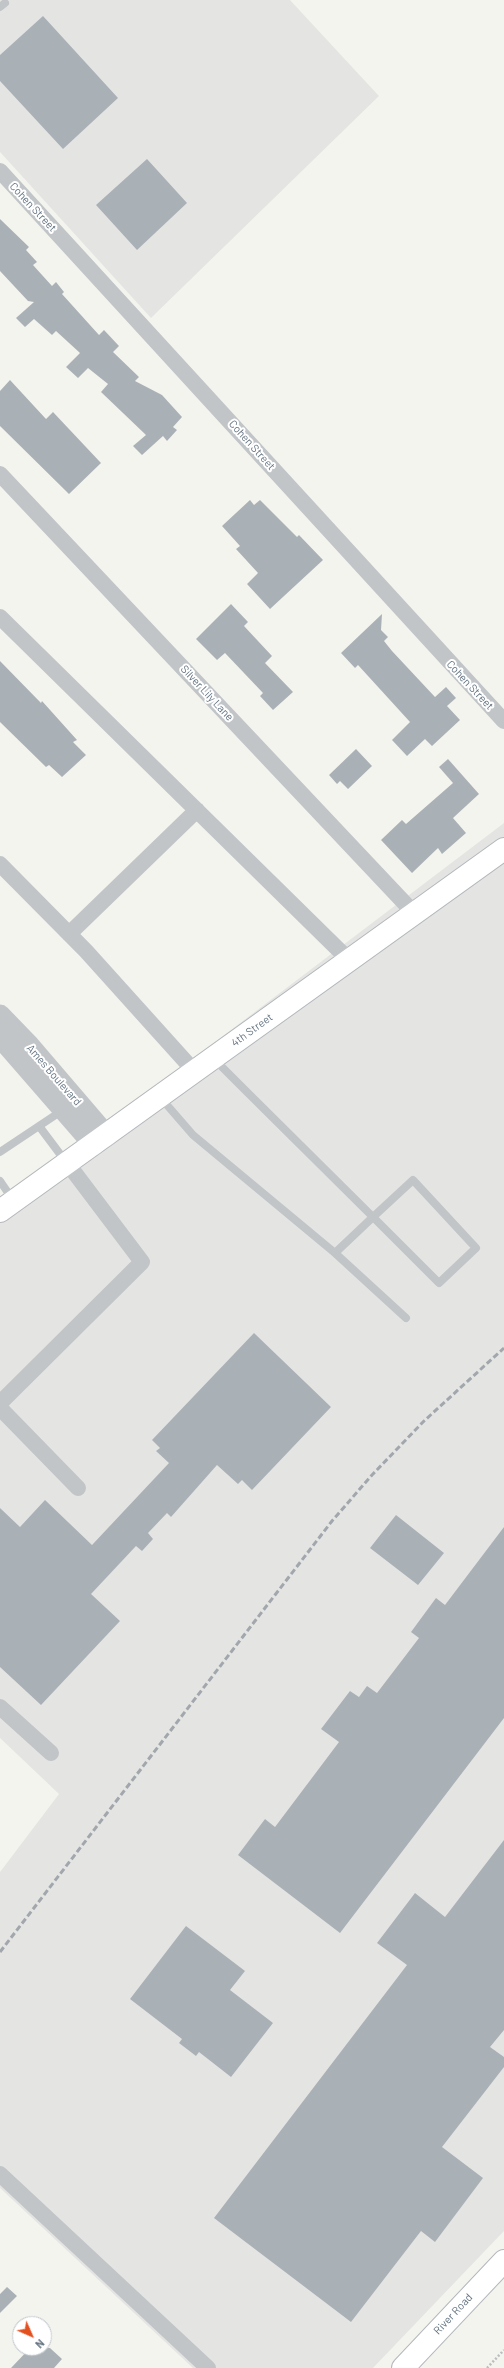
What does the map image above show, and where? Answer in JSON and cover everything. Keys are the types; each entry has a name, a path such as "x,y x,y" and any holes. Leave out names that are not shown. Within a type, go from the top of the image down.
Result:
{"main road":[{"name":"4th Street","path":"7,1206 68,1164 504,849"},
{"name":"River Road","path":"402,2368 504,2261"}],"street":[{"name":"Cohen Street","path":"0,171 504,721"},
{"name":"Silver Lily Lane","path":"0,474 414,913"},
{"path":"0,617 349,960"},
{"path":"69,934 196,810"},
{"path":"0,864 69,934 195,1072"},
{"name":"Ames Boulevard","path":"0,1015 29,1045 100,1141"},
{"name":"Ames Boulevard","path":"0,1037 63,1110 100,1141"},
{"path":"0,1403 142,1262 68,1164"},
{"path":"0,1408 78,1488"},
{"path":"0,1707 51,1753"},
{"path":"0,2174 208,2368"}],"lane":[{"path":"214,1058 373,1217 439,1283 476,1248 413,1180 373,1217 335,1253"},
{"path":"160,1097 193,1135 335,1253 406,1318"},
{"path":"0,1152 63,1110"},
{"path":"39,1126 68,1164"},
{"path":"0,1181 7,1206"}],"path":[{"path":"487,2368 504,2350"}],"shaded area":[{"path":"0,0 290,0 379,96 151,318 0,152"},
{"path":"504,823 504,2231 373,2368 193,2368 0,2188 0,1872 59,1794 0,1738 0,1201 74,1149"}],"building":[{"path":"43,16 118,98 63,149 0,81 0,55"},
{"path":"147,159 187,203 137,250 96,205"},
{"path":"0,219 29,247 26,250 37,262 33,265 52,286 56,282 64,292 62,294 99,335 104,330 119,346 113,352 139,377 135,381 162,395 182,417 173,427 177,430 167,441 163,436 142,455 133,446 146,435 101,392 108,384 88,368 78,378 66,367 80,353 56,331 52,335 34,319 25,327 16,318 34,302 28,301 0,271"},
{"path":"10,380 46,419 53,412 101,463 69,494 0,426 0,391"},
{"path":"250,500 254,505 260,500 297,537 299,535 323,560 270,609 247,584 258,573 236,549 240,546 222,526"},
{"path":"231,604 248,622 244,626 272,656 265,663 293,692 273,710 260,696 263,693 225,653 217,660 196,639"},
{"path":"382,614 381,630 388,637 384,641 435,697 446,687 456,698 447,706 460,720 432,746 425,739 407,756 392,740 410,722 358,665 355,668 341,653"},
{"path":"0,661 41,703 42,701 77,740 73,742 86,755 62,777 49,765 46,767 0,722"},
{"path":"356,749 372,766 348,789 340,781 337,784 329,775"},
{"path":"448,759 479,794 453,818 466,833 442,854 438,848 412,873 381,840 402,820 406,824 453,783 439,767"},
{"path":"254,1333 331,1407 252,1490 242,1480 238,1484 217,1465 171,1517 167,1513 148,1533 153,1539 142,1551 136,1546 91,1594 120,1621 41,1705 0,1667 0,1508 20,1527 45,1500 92,1545 169,1463 156,1451 160,1448 152,1440"},
{"path":"396,1515 444,1553 418,1585 370,1548"},
{"path":"504,1527 504,1718 340,1933 238,1855 265,1819 275,1827 339,1742 321,1729 350,1691 359,1697 367,1686 377,1693 419,1638 411,1632 436,1598 445,1605"},
{"path":"504,1840 504,2030 490,2047 504,2057 504,2067 442,2147 483,2178 435,2242 421,2231 351,2322 214,2218 407,1965 377,1943 415,1893 445,1917"},
{"path":"186,1926 245,1971 230,1990 273,2023 231,2077 199,2052 196,2056 179,2043 182,2039 130,1999"},
{"path":"7,2287 17,2296 0,2313 0,2294"},
{"path":"52,2350 62,2359 54,2368 11,2368 22,2356 52,2356"}],"railway":[{"path":"0,1952 332,1521 372,1475 424,1421 504,1348"}]}
